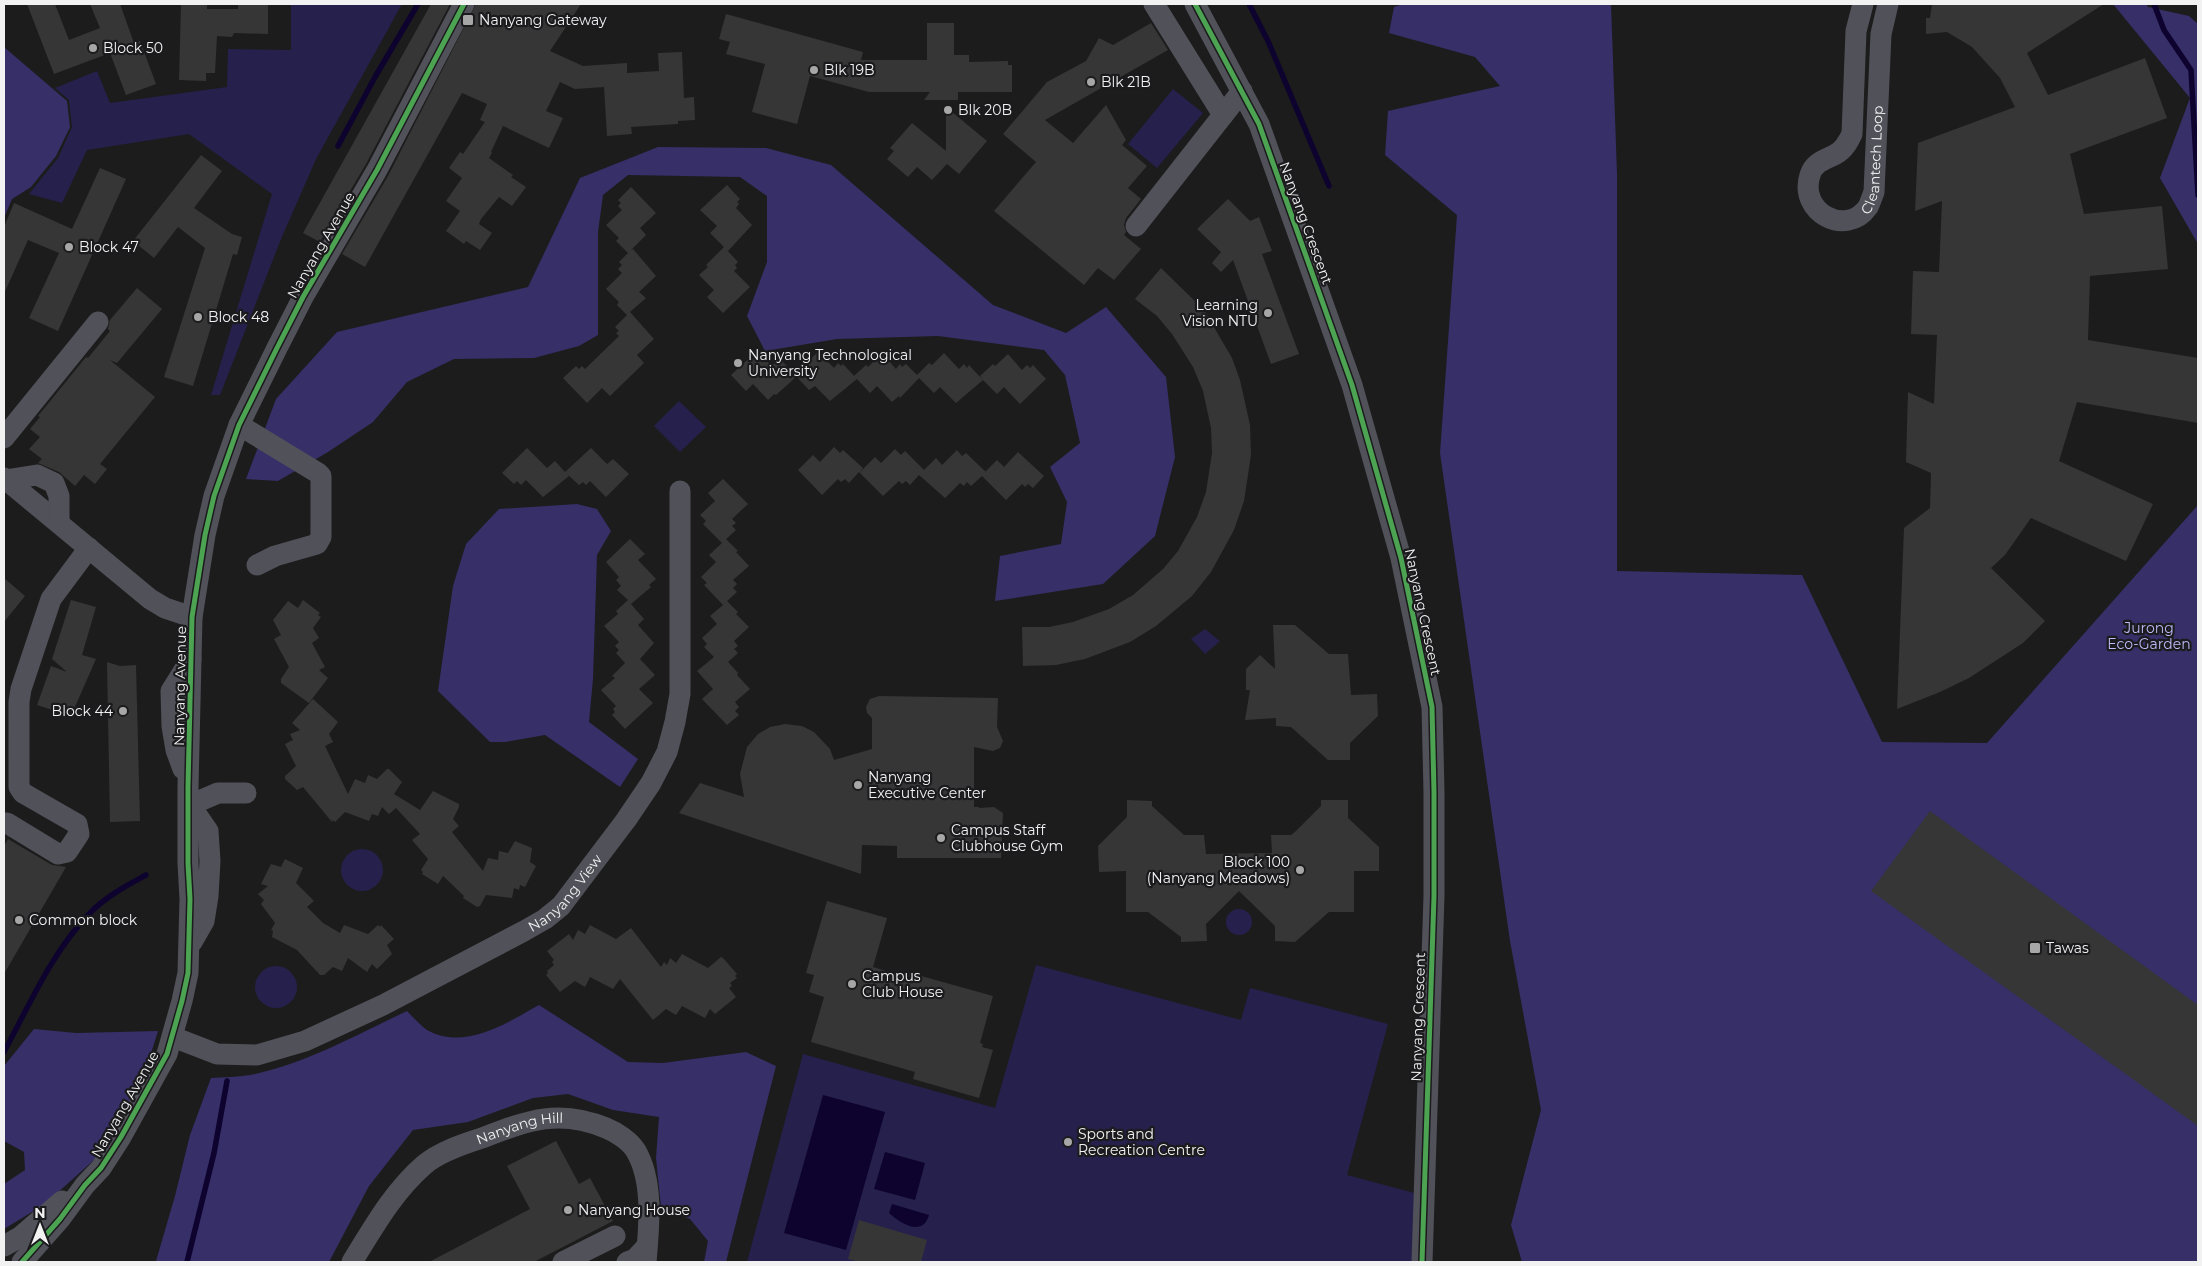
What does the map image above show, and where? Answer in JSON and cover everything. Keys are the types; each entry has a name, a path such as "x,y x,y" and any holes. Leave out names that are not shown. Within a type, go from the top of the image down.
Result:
{"street":[{"name":"Nanyang Avenue","path":"22,1262 60,1220 85,1185 101,1168 158,1074 173,1037 188,973 192,618 205,535 214,496 239,425 303,297 377,170 464,4"},
{"path":"1154,4 1223,115"},
{"name":"Nanyang Crescent","path":"1196,4 1259,124 1352,385 1401,558 1432,707 1434,896 1422,1262"},
{"name":"Cleantech Loop","path":"1863,4 1856,31 1852,134 1846,146 1836,154 1821,160 1810,172 1807,188 1811,204 1823,216 1838,220 1854,218 1867,207 1874,192 1881,34 1888,4"},
{"path":"1136,226 1242,91"},
{"path":"4,438 98,322"},
{"path":"239,425 318,473 321,478 321,536 317,544 275,556 257,565"},
{"path":"4,479 37,475 54,483 58,496 59,523"},
{"path":"4,479 150,599 165,608 192,618"},
{"name":"Nanyang View","path":"173,1037 217,1054 258,1055 305,1041 383,1005 524,931 545,919 561,906 652,783 666,752 676,722 680,694 680,491"},
{"path":"22,794 5,823 58,854 67,852 78,834 77,824 22,794 19,787 18,702 52,599 89,548"},
{"path":"189,796 246,793"},
{"name":"Nanyang Hill","path":"352,1262 393,1198 425,1164 449,1151 522,1123 558,1117 597,1124 615,1132 635,1149 644,1170 648,1190 647,1254 627,1262"},
{"name":"Nanyang Avenue","path":"4,1246 20,1237 68,1195 85,1185"},
{"path":"576,1260 615,1236"}],"shaded area":[{"path":"291,4 402,4 316,159 281,239 220,395 211,395 272,194 189,134 87,150 62,203 29,194 58,158 72,127 69,100 55,88 97,71 110,103 227,87 228,49 291,50"},
{"path":"1173,89 1203,113 1157,168 1128,144"},
{"path":"679,401 706,427 680,452 654,426"},
{"path":"1205,629 1220,641 1205,654 1191,639"},
{"path":"366,849 374,852 380,858 383,870 380,882 374,888 358,891 350,888 344,882 341,866 344,858 350,852"},
{"path":"1239,909 1248,913 1252,922 1248,931 1239,935 1230,931 1226,922 1230,913"},
{"name":"Sports and Recreation Centre","path":"1036,965 1241,1020 1250,988 1388,1024 1347,1175 1422,1195 1420,1262 747,1262 803,1054 995,1108"},
{"path":"280,966 288,969 294,975 297,987 294,999 288,1005 272,1008 264,1005 258,999 255,983 258,975 264,969"},
{"path":"823,1095 885,1112 846,1250 784,1233"},
{"path":"885,1152 925,1163 915,1200 874,1189"},
{"path":"892,1204 929,1215 922,1226 911,1226 899,1221 889,1213"}],"green space":[{"name":"Jurong Eco-Garden","path":"1403,4 1611,4 1617,174 1617,571 1802,575 1882,742 1987,743 2198,505 2198,1262 1522,1262 1511,1225 1541,1110 1510,941 1440,453 1457,215 1385,155 1388,111 1500,86 1475,57 1389,33 1394,7"},
{"path":"2113,4 2146,4 2148,7 2189,16 2198,24 2198,244 2160,178 2190,98"},
{"path":"4,47 67,101 70,127 56,156 31,187 12,199 4,218"},
{"path":"658,147 766,148 831,165 993,305 1066,333 1106,307 1166,377 1175,457 1155,536 1103,584 995,601 1000,556 1061,544 1067,502 1050,467 1080,443 1065,375 1044,350 938,336 837,339 765,351 747,316 767,262 767,196 740,177 628,175 603,195 598,232 598,335 579,346 534,358 454,359 407,382 373,422 328,452 278,481 246,479 276,399 337,332 528,287 580,178"},
{"path":"577,504 597,509 611,531 597,555 593,679 589,722 638,759 620,787 545,735 505,742 490,742 438,691 453,586 466,544 499,509"},
{"path":"539,1005 628,1062 663,1063 746,1052 776,1066 726,1262 704,1262 708,1241 690,1219 661,1207 656,1158 659,1117 613,1110 568,1094 533,1098 468,1122 413,1130 369,1186 329,1262 152,1262 156,1261 190,1135 211,1078 250,1075 291,1064 330,1048 407,1011 427,1030 441,1036 456,1037 485,1032"},
{"path":"34,1029 76,1033 158,1031 139,1092 95,1159 45,1204 4,1229 4,1184 25,1170 24,1152 4,1141 4,1066"}],"building":[{"name":"Block 50","path":"27,4 55,4 69,40 100,28 90,4 120,4 134,43 140,41 156,84 126,95 110,53 54,74"},
{"path":"181,4 207,4 207,9 238,9 238,4 268,4 268,34 234,33 232,37 217,36 215,73 206,73 206,81 179,80"},
{"path":"431,4 450,4 366,164 320,242 303,233"},
{"path":"476,4 581,4 550,51 583,66 627,63 627,73 659,71 658,53 682,52 684,98 694,97 695,120 678,121 678,124 631,127 632,134 607,136 604,87 575,89 560,82 546,111 563,118 549,148 503,126 489,158 526,187 512,206 499,197 481,219 479,224 492,233 480,250 466,241 464,244 446,231 460,211 446,201 462,178 449,168 460,152 463,154 485,122 480,120 487,104 462,93 365,267 342,254 388,176"},
{"path":"1932,4 2104,4 2027,53 2048,95 2145,58 2167,118 2070,154 2084,214 2162,206 2168,269 2090,276 2088,340 2198,358 2198,423 2077,402 2059,461 2153,504 2126,561 2031,518 2005,555 1991,568 2045,621 2023,643 1969,678 1897,709 1904,528 1930,508 1931,473 1906,462 1908,392 1934,404 1937,335 1911,334 1913,271 1939,272 1942,201 1915,211 1918,143 2015,107 2000,78 1972,47 1947,32 1926,34 1926,18 1930,18"},
{"path":"726,14 863,52 861,60 927,60 927,23 954,23 954,55 969,55 969,62 1008,61 1008,65 1012,65 1012,92 958,92 958,100 924,100 930,92 869,92 810,76 797,124 752,112 765,64 726,54 730,42 719,39"},
{"path":"1151,23 1168,50 1045,120 1073,143 1106,105 1126,140 1122,145 1147,166 1128,188 1141,199 1126,218 1124,225 1126,232 1124,235 1141,249 1114,280 1098,268 1084,285 994,211 1036,162 1003,134 1047,82 1086,61 1099,38 1113,45"},
{"path":"946,107 987,141 959,174 947,164 932,180 917,167 908,177 887,159 894,151 890,148 912,123 946,151"},
{"name":"Block 48","path":"201,155 222,171 194,208 232,234 242,237 237,255 233,254 193,386 164,377 205,248 178,227 154,258 133,241"},
{"name":"Block 47","path":"100,168 126,179 58,331 29,318 59,253 28,240 4,294 4,227 14,203 72,229"},
{"path":"727,185 740,199 737,202 739,204 736,208 752,225 728,251 726,249 738,262 735,265 737,268 734,271 750,287 723,313 707,297 714,290 699,275 724,247 710,233 717,226 700,210"},
{"path":"631,187 656,213 640,228 646,235 631,250 633,249 656,276 639,292 646,298 630,312 654,339 637,355 644,363 610,396 602,388 587,403 563,378 576,366 579,369 582,366 585,369 619,336 616,333 619,331 615,327 627,315 617,305 619,302 606,289 622,273 618,269 622,265 619,262 628,253 616,241 619,238 606,225 622,210 618,206 621,203 618,200"},
{"name":"Learning Vision NTU","path":"1228,199 1250,221 1259,217 1272,251 1262,254 1299,354 1271,364 1233,260 1221,272 1212,263 1221,252 1197,229"},
{"path":"1161,268 1204,310 1232,358 1240,380 1250,425 1251,455 1244,501 1234,530 1211,572 1192,596 1156,626 1130,642 1085,659 1056,665 1023,666 1022,627 1049,627 1073,622 1109,609 1133,595 1163,569 1178,551 1197,517 1206,492 1212,453 1211,428 1203,391 1193,367 1172,334 1157,316 1135,299"},
{"path":"137,288 162,309 117,363 110,360 155,397 100,464 107,469 95,484 84,475 75,486 59,472 38,463 42,459 29,449 40,437 30,429 40,417 38,416 86,357 88,358 110,331 108,329 110,320"},
{"path":"757,351 772,366 776,362 778,365 782,361 792,372 818,352 834,368 838,363 841,366 843,364 854,376 866,365 868,367 882,353 896,369 900,364 902,367 906,364 917,375 929,363 932,365 944,353 959,369 964,364 967,368 969,365 982,379 980,376 1008,354 1022,370 1027,365 1030,368 1033,365 1046,379 1020,404 1004,387 997,394 983,380 956,403 940,387 934,393 919,378 900,398 899,396 892,402 877,386 870,393 857,379 830,401 815,386 809,390 795,375 796,377 768,400 753,384 746,391 731,375"},
{"path":"834,447 840,453 843,450 863,468 860,472 875,457 881,463 895,449 901,455 905,451 924,470 936,458 942,465 957,450 962,456 966,453 985,472 997,460 1004,467 1018,452 1044,476 1033,488 1028,484 1025,487 1022,484 1006,500 982,476 971,486 967,482 964,486 960,483 945,498 919,475 910,485 906,481 902,484 899,481 883,496 859,472 849,483 845,479 841,482 838,479 822,495 798,470 813,455 820,462"},
{"path":"527,448 547,468 555,461 565,472 591,448 607,464 613,459 629,474 606,497 590,481 586,485 583,482 579,485 566,473 569,476 543,497 526,480 521,485 517,481 514,484 502,473"},
{"path":"723,479 748,504 732,519 736,523 732,526 736,530 726,539 749,566 733,580 737,584 733,588 737,592 727,601 738,612 736,614 749,627 734,641 738,646 734,649 738,653 728,662 750,689 735,702 739,707 735,711 739,715 727,725 702,699 713,689 697,671 714,657 704,647 707,644 702,638 717,624 710,616 723,605 704,585 707,583 701,577 716,562 709,555 722,543 703,524 706,521 700,515 715,501 708,493"},
{"path":"630,539 645,554 638,560 656,579 649,585 651,587 630,603 644,619 638,625 654,643 640,659 655,675 639,689 653,703 625,729 612,715 615,712 613,709 616,706 601,690 615,678 612,676 625,663 616,653 619,650 615,646 619,642 604,626 618,614 616,611 628,600 617,590 621,586 616,580 619,577 606,562"},
{"path":"4,578 25,596 4,622"},
{"path":"71,600 96,607 82,655 96,659 74,709 64,707 62,713 37,705 51,666 67,672 52,659"},
{"path":"303,600 320,613 318,615 321,617 313,628 319,638 312,643 325,667 319,670 328,678 309,703 281,683 281,679 289,667 274,639 281,635 273,620 288,601 298,608"},
{"path":"1273,625 1295,625 1329,654 1348,654 1351,695 1377,694 1378,716 1350,743 1350,760 1328,760 1291,727 1276,726 1276,718 1245,720 1250,690 1246,690 1246,669 1260,655 1275,669"},
{"path":"107,662 120,666 136,665 140,821 110,822"},
{"name":"Nanyang Executive Center","path":"879,696 998,698 997,727 1003,741 1000,748 993,751 974,747 974,807 994,807 1003,813 1001,858 897,858 897,846 862,845 861,874 679,813 700,783 744,797 740,774 747,747 758,734 770,727 785,724 802,726 814,732 830,749 834,760 872,749 872,718 867,713 866,707 870,699"},
{"path":"313,699 338,722 329,734 333,742 325,746 348,794 355,779 365,783 368,775 377,779 389,769 402,782 394,794 420,810 433,791 459,804 453,819 459,826 452,832 483,871 488,858 498,860 499,851 508,853 515,841 532,848 530,862 536,866 525,887 520,885 519,890 514,888 512,898 486,895 480,906 477,907 463,898 464,896 443,876 438,884 422,874 421,870 428,859 412,840 420,834 396,808 389,814 382,807 378,816 372,814 369,821 345,812 335,822 333,820 332,822 303,787 297,790 285,779 285,776 296,766 285,744 293,740 290,734 300,730 292,723"},
{"path":"1127,800 1152,801 1152,806 1184,835 1204,835 1206,854 1272,853 1271,835 1291,835 1321,806 1321,800 1348,800 1348,818 1379,847 1379,871 1354,871 1354,912 1329,912 1295,942 1275,941 1275,926 1239,891 1206,924 1207,941 1181,942 1181,937 1148,912 1126,912 1126,871 1099,872 1098,846 1127,817"},
{"name":"Tawas","path":"1930,811 2198,1005 2198,1126 1871,891"},
{"name":"Common block","path":"8,839 52,865 66,867 4,974 4,846"},
{"path":"285,859 303,868 296,883 314,901 307,907 323,923 340,933 344,925 368,934 378,925 380,927 381,925 394,939 387,945 392,954 377,969 372,964 367,972 348,958 342,971 333,967 324,975 320,975 297,950 272,937 273,931 271,930 275,923 261,904 264,900 258,894 268,886 261,884 271,864 281,867"},
{"path":"827,901 887,918 873,967 906,977 907,972 993,996 980,1043 983,1044 982,1047 993,1050 979,1098 913,1079 915,1072 811,1042 824,997 809,992 814,975 806,973"},
{"path":"590,925 616,939 631,928 661,967 664,962 667,965 670,958 676,963 682,954 708,968 721,957 737,974 735,976 737,978 730,983 732,986 729,988 736,997 715,1014 710,1009 705,1018 682,1006 676,1015 666,1009 653,1020 620,979 613,989 590,977 585,987 575,981 560,992 546,975 547,971 554,965 552,962 554,960 547,951 569,934 573,940 578,930 585,934"},
{"name":"Nanyang House","path":"556,1141 579,1184 590,1178 613,1221 534,1262 429,1262 530,1209 507,1166"},
{"path":"859,1220 927,1240 921,1262 859,1262 848,1259"}],"waterway":[{"path":"338,146 375,77 418,4"},
{"path":"1249,4 1268,41 1329,186"},
{"path":"2154,4 2164,30 2191,70 2198,195"},
{"path":"4,1052 52,962 76,929 102,902 146,875"},
{"path":"187,1262 214,1153 227,1081"}],"cycle path":[{"path":"22,1262 101,1168 121,1137 167,1054 182,1001 188,973 190,899 188,787 192,617 205,535 214,496 239,425 277,348 303,297 377,170 464,4"},
{"path":"1195,4 1259,124 1352,385 1401,558 1432,707 1434,896 1422,1262"}],"place":[{"name":"Nanyang Gateway","path":"468,20"},
{"name":"Block 50","path":"93,48"},
{"name":"Blk 19B","path":"814,70"},
{"name":"Blk 21B","path":"1091,82"},
{"name":"Blk 20B","path":"948,110"},
{"name":"Block 47","path":"69,247"},
{"name":"Learning Vision NTU","path":"1268,313"},
{"name":"Block 48","path":"198,317"},
{"name":"Nanyang Technological University","path":"738,363"},
{"name":"Block 44","path":"123,711"},
{"name":"Nanyang Executive Center","path":"858,785"},
{"name":"Campus Staff Clubhouse Gym","path":"941,838"},
{"name":"Block 100 (Nanyang Meadows)","path":"1300,870"},
{"name":"Common block","path":"19,920"},
{"name":"Tawas","path":"2035,948"},
{"name":"Campus Club House","path":"852,984"},
{"name":"Sports and Recreation Centre","path":"1068,1142"},
{"name":"Nanyang House","path":"568,1210"}]}
